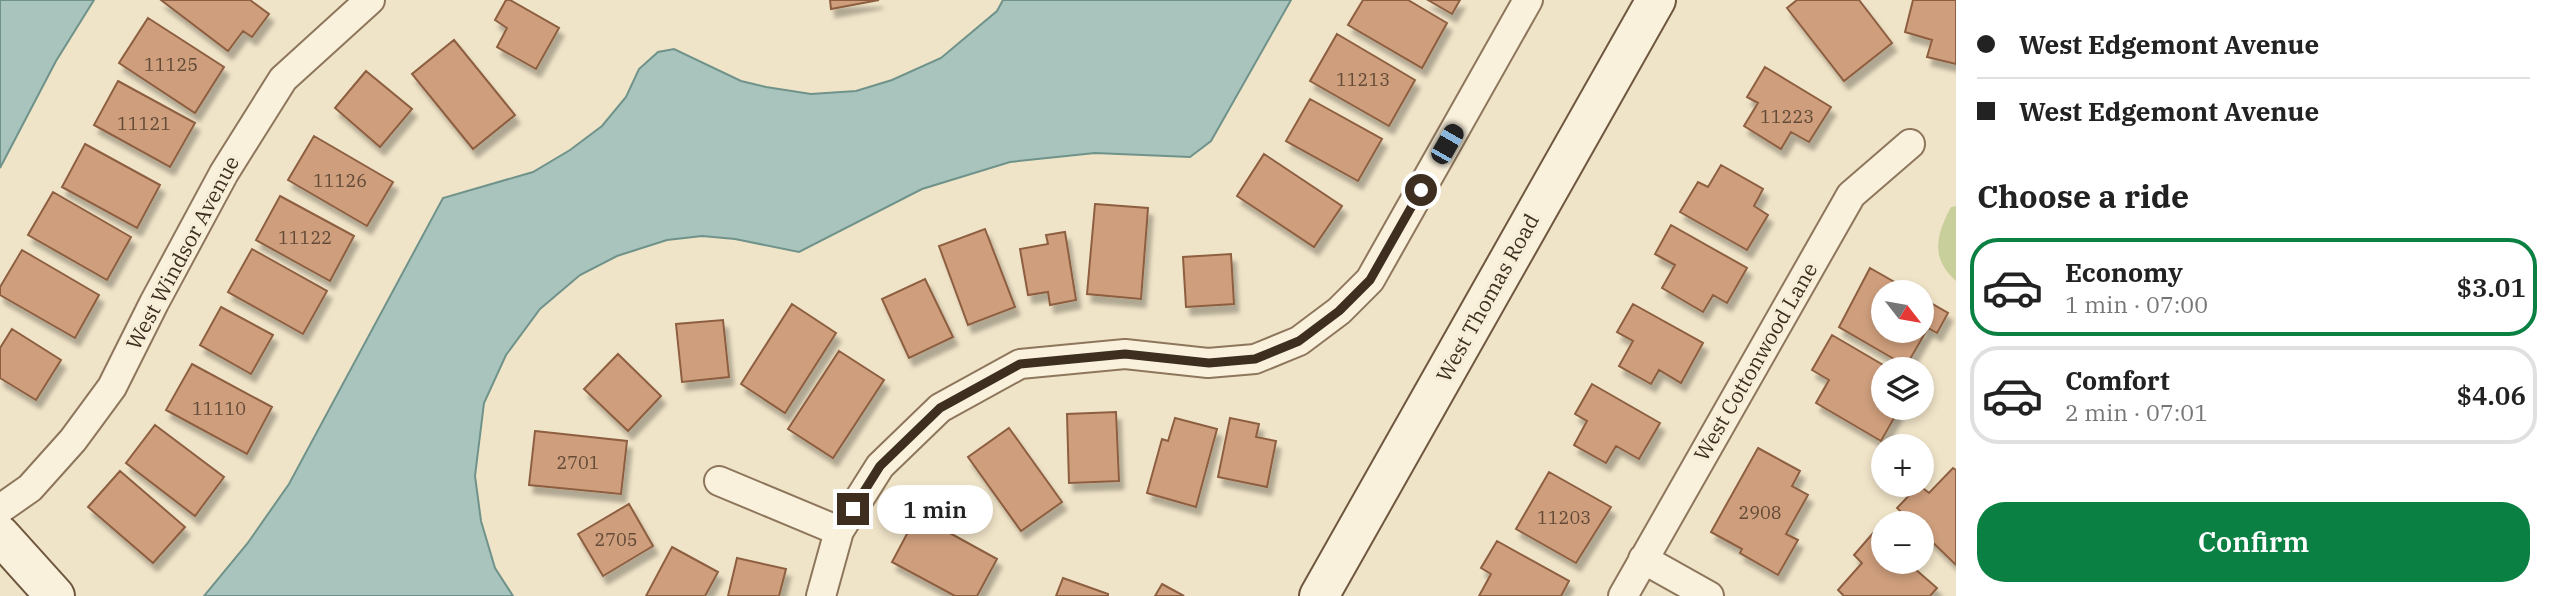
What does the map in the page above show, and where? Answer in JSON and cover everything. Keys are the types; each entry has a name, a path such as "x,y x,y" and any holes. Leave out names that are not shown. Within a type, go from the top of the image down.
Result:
{"main road":[{"name":"West Thomas Road","path":"1319,596 1656,0"},
{"path":"0,535 55,596"}],"street":[{"name":"West Windsor Avenue","path":"0,509 30,488 73,440 112,387 224,173 283,79 370,0"},
{"path":"821,596 839,531 880,466 940,408 1020,364 1125,354 1209,363 1255,359 1299,341 1339,311 1370,280 1528,0"},
{"name":"West Cottonwood Lane","path":"1623,596 1851,195 1910,144"},
{"path":"719,481 839,531"},
{"path":"1643,559 1709,596"}],"green space":[{"path":"1956,206 1956,281 1942,264 1938,246 1946,217 1951,207"}],"water":[{"path":"0,0 94,0 56,61 0,168"},
{"path":"1003,0 1291,0 1211,141 1190,157 1095,153 1010,162 922,189 799,252 735,239 702,236 667,240 617,256 580,275 540,309 506,355 484,403 475,476 481,521 495,568 513,596 204,596 247,544 289,484 443,198 533,172 570,150 602,126 626,97 639,69 658,52 674,49 741,81 766,87 811,94 856,91 892,80 941,58 997,11"}],"building":[{"path":"161,0 250,0 269,14 252,37 243,31 228,51"},
{"path":"506,0 559,28 536,69 497,47 507,28 495,20"},
{"path":"830,0 879,0 831,9"},
{"path":"1363,0 1408,0 1447,23 1422,68 1348,25"},
{"path":"1428,0 1460,0 1452,14"},
{"path":"1797,0 1859,0 1892,43 1844,81 1787,8"},
{"path":"1913,0 1956,0 1956,64 1927,57 1932,40 1905,32"},
{"path":"148,18 224,67 195,113 119,63"},
{"path":"1337,34 1415,80 1389,126 1310,81"},
{"path":"454,40 515,115 473,149 412,74"},
{"path":"1765,67 1831,107 1809,142 1791,132 1781,149 1744,126 1758,103 1747,97"},
{"path":"366,71 412,109 380,147 335,108"},
{"path":"118,81 195,123 170,167 94,125"},
{"path":"1310,99 1382,139 1358,181 1286,141"},
{"path":"314,136 393,182 367,226 288,180"},
{"path":"85,144 160,185 137,228 62,187"},
{"path":"1264,154 1342,206 1314,247 1237,196"},
{"path":"1721,165 1763,189 1754,206 1768,215 1747,250 1680,212 1698,182 1708,187"},
{"path":"53,192 131,237 107,280 28,235"},
{"path":"280,196 354,236 330,281 256,240"},
{"path":"1095,204 1148,208 1141,299 1087,294"},
{"path":"1671,225 1747,268 1727,303 1713,295 1703,312 1662,288 1675,265 1655,254"},
{"path":"985,229 1015,307 968,325 939,246"},
{"path":"1065,232 1076,300 1050,305 1048,292 1028,295 1020,249 1048,244 1046,235"},
{"path":"252,249 327,291 303,334 228,292"},
{"path":"22,250 99,295 75,338 0,295 0,287"},
{"path":"1231,254 1234,304 1186,307 1183,257"},
{"path":"1870,268 1891,280 1871,280 1871,343 1919,343 1911,357 1891,357 1839,327"},
{"path":"925,279 953,337 909,358 882,299"},
{"path":"792,304 836,333 785,413 741,384"},
{"path":"1633,304 1703,343 1681,383 1659,370 1651,384 1619,366 1633,341 1617,332"},
{"path":"1934,305 1948,313 1937,333 1934,331"},
{"path":"221,307 273,335 251,374 200,345"},
{"path":"723,320 729,377 682,382 676,324"},
{"path":"12,329 61,360 36,400 0,378 0,348"},
{"path":"1832,335 1871,358 1871,420 1893,420 1885,434 1871,435 1816,403 1829,380 1812,370"},
{"path":"839,351 884,380 833,458 788,429"},
{"path":"618,354 661,396 628,431 584,389"},
{"path":"192,364 272,407 247,454 166,410"},
{"path":"1592,384 1660,423 1639,459 1616,446 1606,463 1574,445 1587,421 1575,414"},
{"path":"1116,412 1119,481 1069,483 1067,414"},
{"path":"1175,418 1217,429 1196,507 1147,493 1162,439 1168,441"},
{"path":"1230,418 1259,424 1256,437 1276,441 1267,487 1218,477"},
{"path":"155,425 224,477 195,516 126,463"},
{"path":"1009,428 1062,502 1021,531 968,457"},
{"path":"535,431 627,441 621,494 529,485"},
{"path":"1758,448 1800,471 1792,486 1808,495 1786,534 1798,540 1778,575 1740,553 1742,549 1711,532"},
{"path":"1953,468 1956,470 1956,565 1934,544 1934,511 1900,511 1897,508 1908,497 1934,497 1934,488"},
{"path":"120,471 185,527 153,563 88,507"},
{"path":"1549,472 1611,507 1576,563 1516,529"},
{"path":"629,504 653,546 603,576 578,534"},
{"path":"917,515 997,559 977,596 955,596 892,562"},
{"path":"1871,535 1871,574 1921,574 1937,588 1930,596 1844,596 1838,590 1862,563 1854,555"},
{"path":"1497,541 1569,581 1561,596 1479,596 1491,574 1481,568"},
{"path":"672,547 718,572 705,596 646,596"},
{"path":"737,558 786,569 779,596 728,596"},
{"path":"1063,578 1108,594 1108,596 1056,596"},
{"path":"1162,584 1184,596 1155,596"}],"route":[{"path":"853,509 880,466 940,408 1020,364 1125,354 1209,363 1255,359 1299,341 1339,311 1370,280 1421,190"}]}
